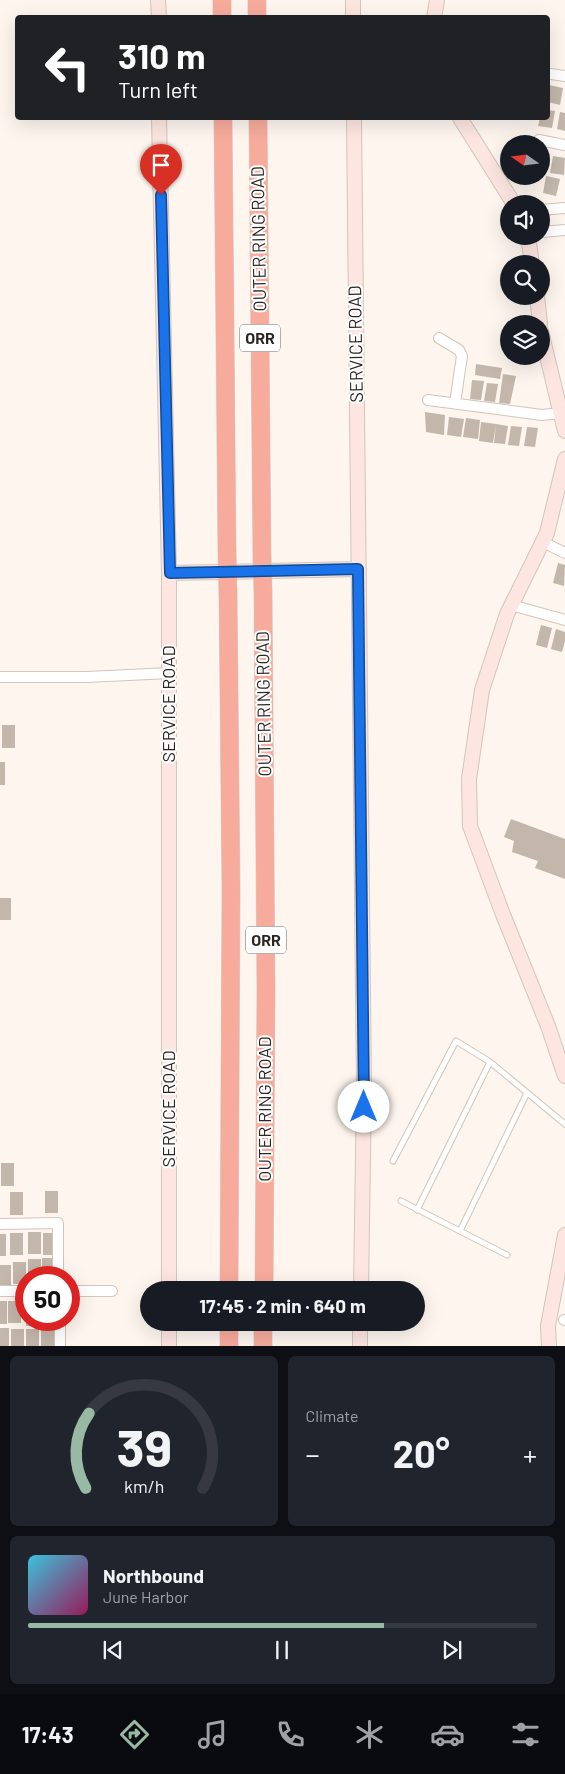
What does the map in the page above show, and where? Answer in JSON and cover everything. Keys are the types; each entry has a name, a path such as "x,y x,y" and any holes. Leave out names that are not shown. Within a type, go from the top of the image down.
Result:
{"highway":[{"path":"222,0 222,15"},
{"path":"257,0 258,15"},
{"name":"OUTER RING ROAD","path":"223,120 231,926 229,1281"},
{"name":"OUTER RING ROAD","path":"258,120 266,936 264,1281"},
{"path":"229,1331 229,1346"},
{"path":"263,1346 264,1331"}],"main road":[{"path":"158,0 159,15"},
{"path":"353,0 353,15"},
{"path":"434,15 437,0"},
{"name":"SERVICE ROAD","path":"160,120 170,573 169,1281"},
{"name":"SERVICE ROAD","path":"354,120 364,1089 361,1281"},
{"path":"461,120 508,195"},
{"path":"549,365 565,431"},
{"path":"565,459 547,533 511,605 482,690 469,778 470,826 548,1026 565,1076"},
{"path":"170,573 358,569"},
{"path":"549,1346 548,1326 563,1256 565,1235"},
{"path":"169,1331 169,1346"},
{"path":"360,1331 360,1346"}],"street":[{"path":"551,74 565,76"},
{"path":"550,143 565,146"},
{"path":"550,209 565,208"},
{"path":"550,231 565,230"},
{"path":"439,338 460,350 462,356 455,403"},
{"path":"428,400 542,415 560,413"},
{"path":"543,542 565,553"},
{"path":"511,605 565,620"},
{"path":"0,678 87,677 170,673"},
{"path":"0,1224 58,1223 58,1266"},
{"path":"0,1291 15,1291"},
{"path":"80,1292 112,1291"},
{"path":"60,1331 60,1346"}],"lane":[{"path":"394,1161 456,1042 490,1062 565,1124"},
{"path":"417,1210 490,1062"},
{"path":"460,1231 527,1093"},
{"path":"401,1201 507,1255"}],"building":[{"path":"550,85 563,88 560,105 550,102"},
{"path":"550,110 555,111 552,128 538,126 540,120 550,120"},
{"path":"560,112 565,113 565,131 557,129"},
{"path":"553,156 565,158 564,175 550,173"},
{"path":"550,177 560,179 556,196 543,193 544,185 550,185"},
{"path":"476,364 502,368 500,379 475,375"},
{"path":"503,374 516,376 510,404 499,403"},
{"path":"472,380 484,381 481,400 470,399"},
{"path":"487,383 498,384 495,402 484,401"},
{"path":"425,412 445,415 444,435 426,432"},
{"path":"449,417 464,419 461,437 447,435"},
{"path":"466,418 480,420 478,439 463,437"},
{"path":"481,422 496,424 493,443 479,441"},
{"path":"496,424 508,426 505,444 494,443"},
{"path":"511,426 522,427 519,446 508,445"},
{"path":"527,427 538,428 535,447 524,446"},
{"path":"558,563 565,565 564,586 553,583"},
{"path":"541,625 552,628 547,648 536,645"},
{"path":"556,629 565,632 562,652 551,649"},
{"path":"2,725 15,725 15,748 2,748"},
{"path":"0,762 5,762 5,785 0,785"},
{"path":"511,819 565,839 565,879 535,868 538,861 512,852 514,841 504,837"},
{"path":"0,898 11,898 11,920 0,920"},
{"path":"1,1163 14,1163 14,1186 1,1186"},
{"path":"45,1191 58,1191 58,1213 45,1213"},
{"path":"10,1192 23,1192 23,1215 10,1215"},
{"path":"28,1232 41,1232 41,1254 28,1254"},
{"path":"10,1233 23,1233 23,1255 10,1255"},
{"path":"43,1233 55,1233 55,1255 43,1255"},
{"path":"0,1234 6,1234 6,1256 0,1256"},
{"path":"42,1258 55,1258 55,1266 42,1266"},
{"path":"28,1259 41,1259 41,1266 28,1266"},
{"path":"13,1262 26,1262 26,1266 15,1266 15,1284 13,1284"},
{"path":"0,1265 11,1265 11,1287 0,1287"},
{"path":"0,1301 7,1301 7,1324 0,1324"},
{"path":"8,1301 15,1301 15,1323 8,1323"},
{"path":"0,1328 9,1328 9,1346 0,1346"},
{"path":"11,1329 24,1331 24,1346 11,1346"},
{"path":"26,1331 39,1331 39,1346 26,1346"},
{"path":"41,1331 54,1331 54,1346 41,1346"}],"route":[{"path":"161,195 170,573 358,569 364,1107"}]}
